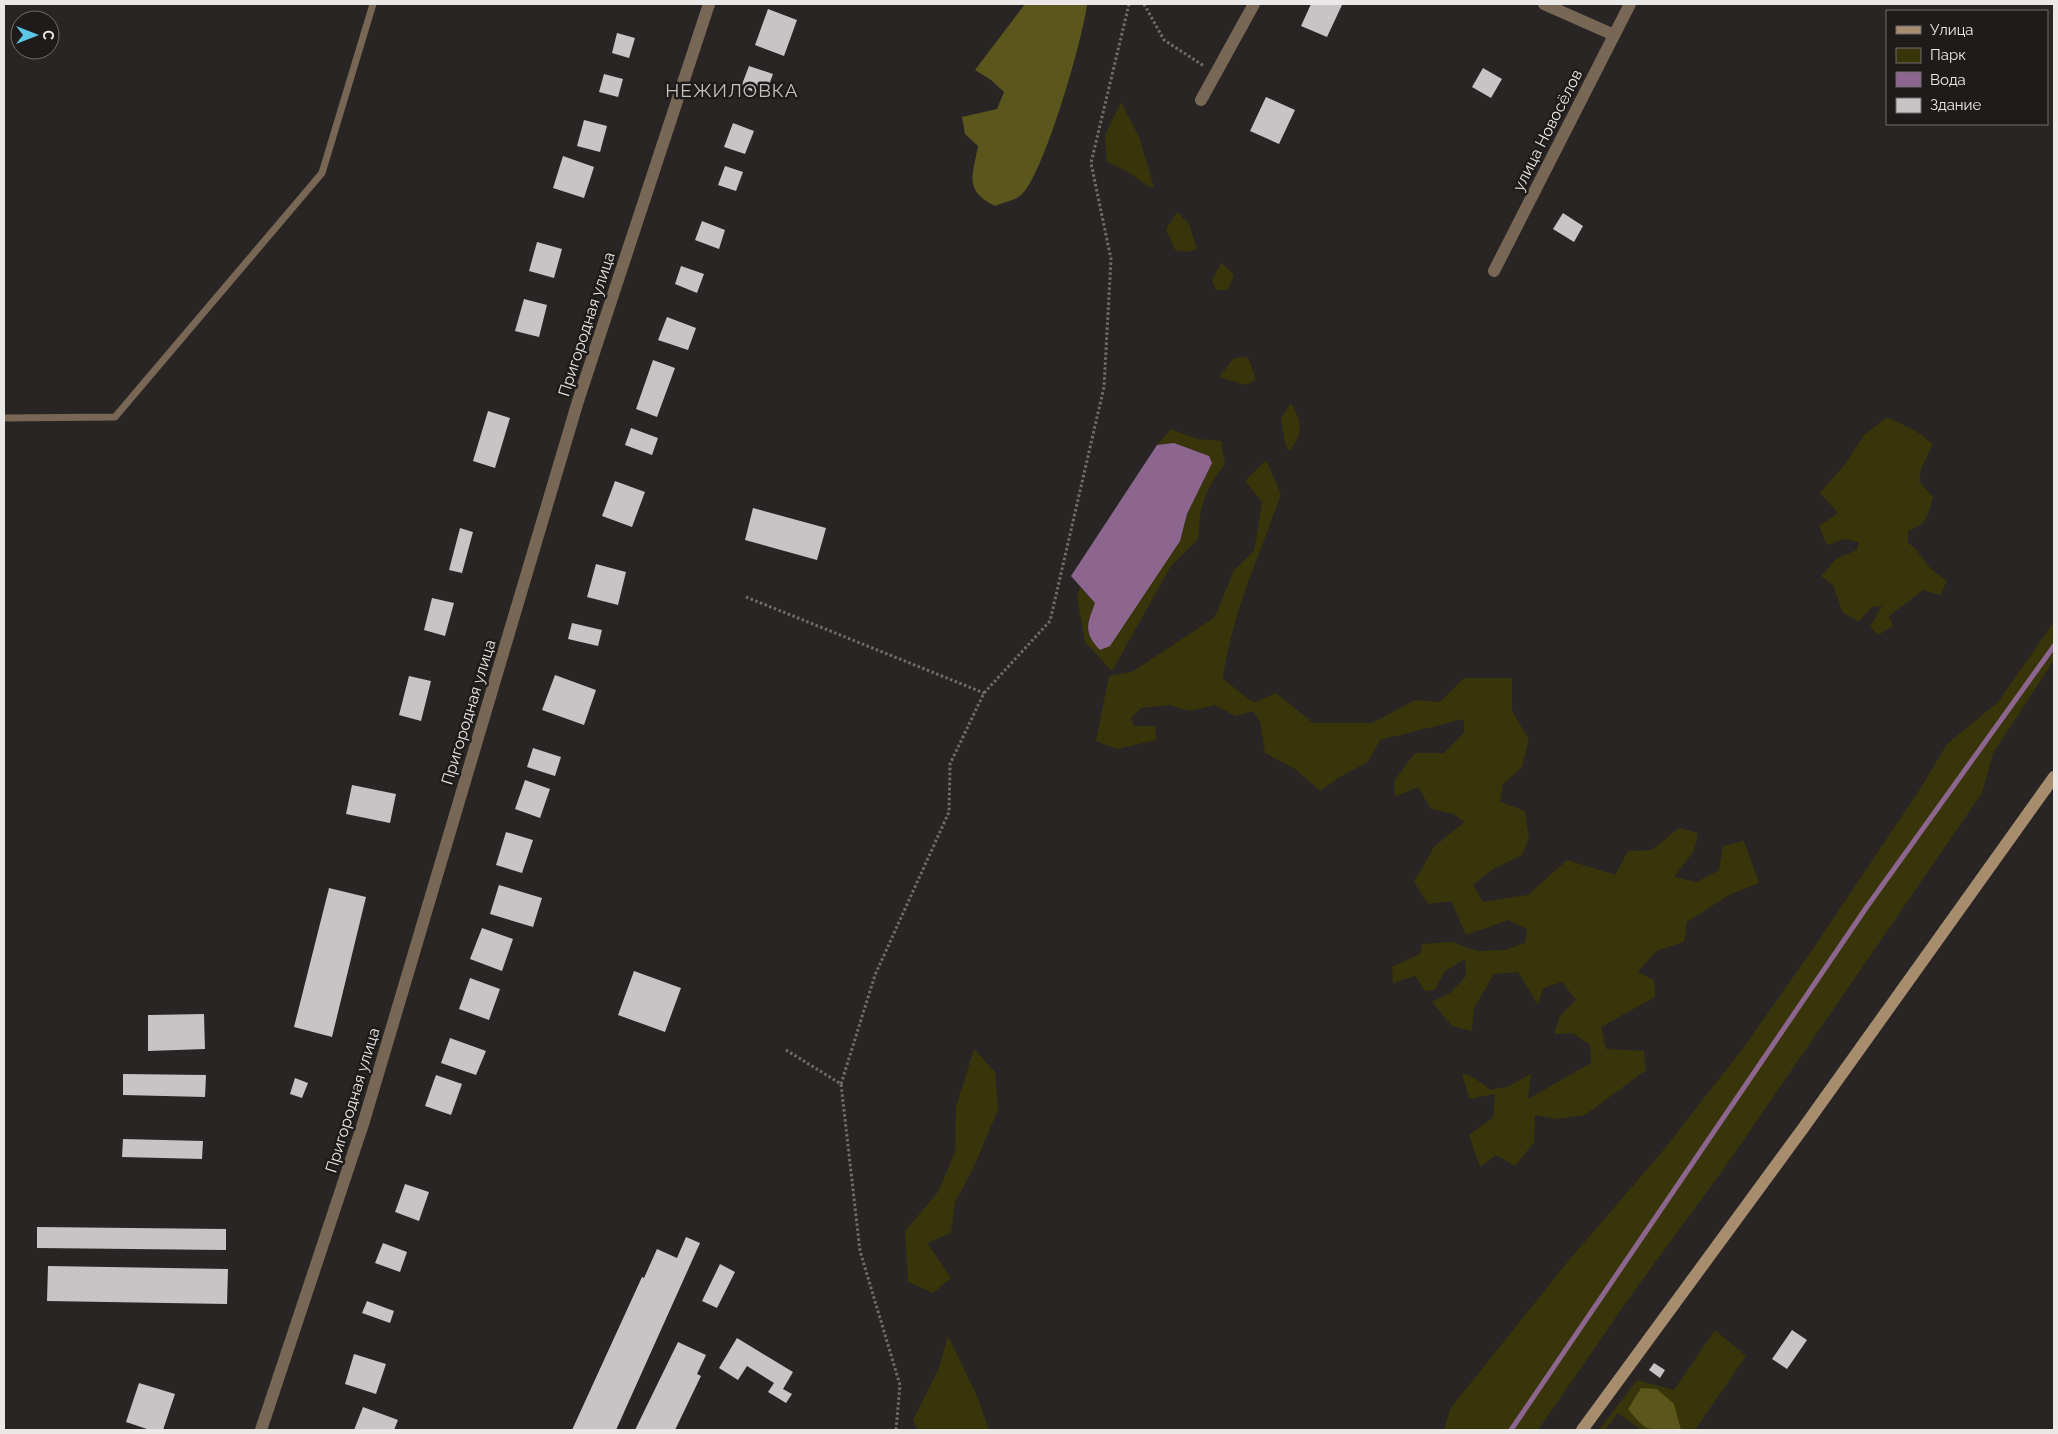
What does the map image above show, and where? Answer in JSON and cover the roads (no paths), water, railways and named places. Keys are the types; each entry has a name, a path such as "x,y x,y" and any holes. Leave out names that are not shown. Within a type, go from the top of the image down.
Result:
{"main road":[{"path":"1582,1430 1804,1127 2054,777"}],"street":[{"name":"Пригородная улица","path":"261,1430 364,1121 578,401 709,4"},
{"path":"1201,100 1254,4"},
{"path":"1544,4 1614,35"},
{"name":"улица Новосёлов","path":"1494,270 1630,4"}],"lane":[{"path":"4,418 115,417 322,173 373,4"}],"water":[{"path":"1174,443 1209,456 1212,463 1187,514 1180,541 1110,646 1100,650 1091,638 1088,628 1095,603 1071,576 1157,445"}],"waterway":[{"path":"1511,1430 1866,908 2054,646"}],"district":[{"name":"НЕЖИЛОВКА","path":"732,90"}]}
